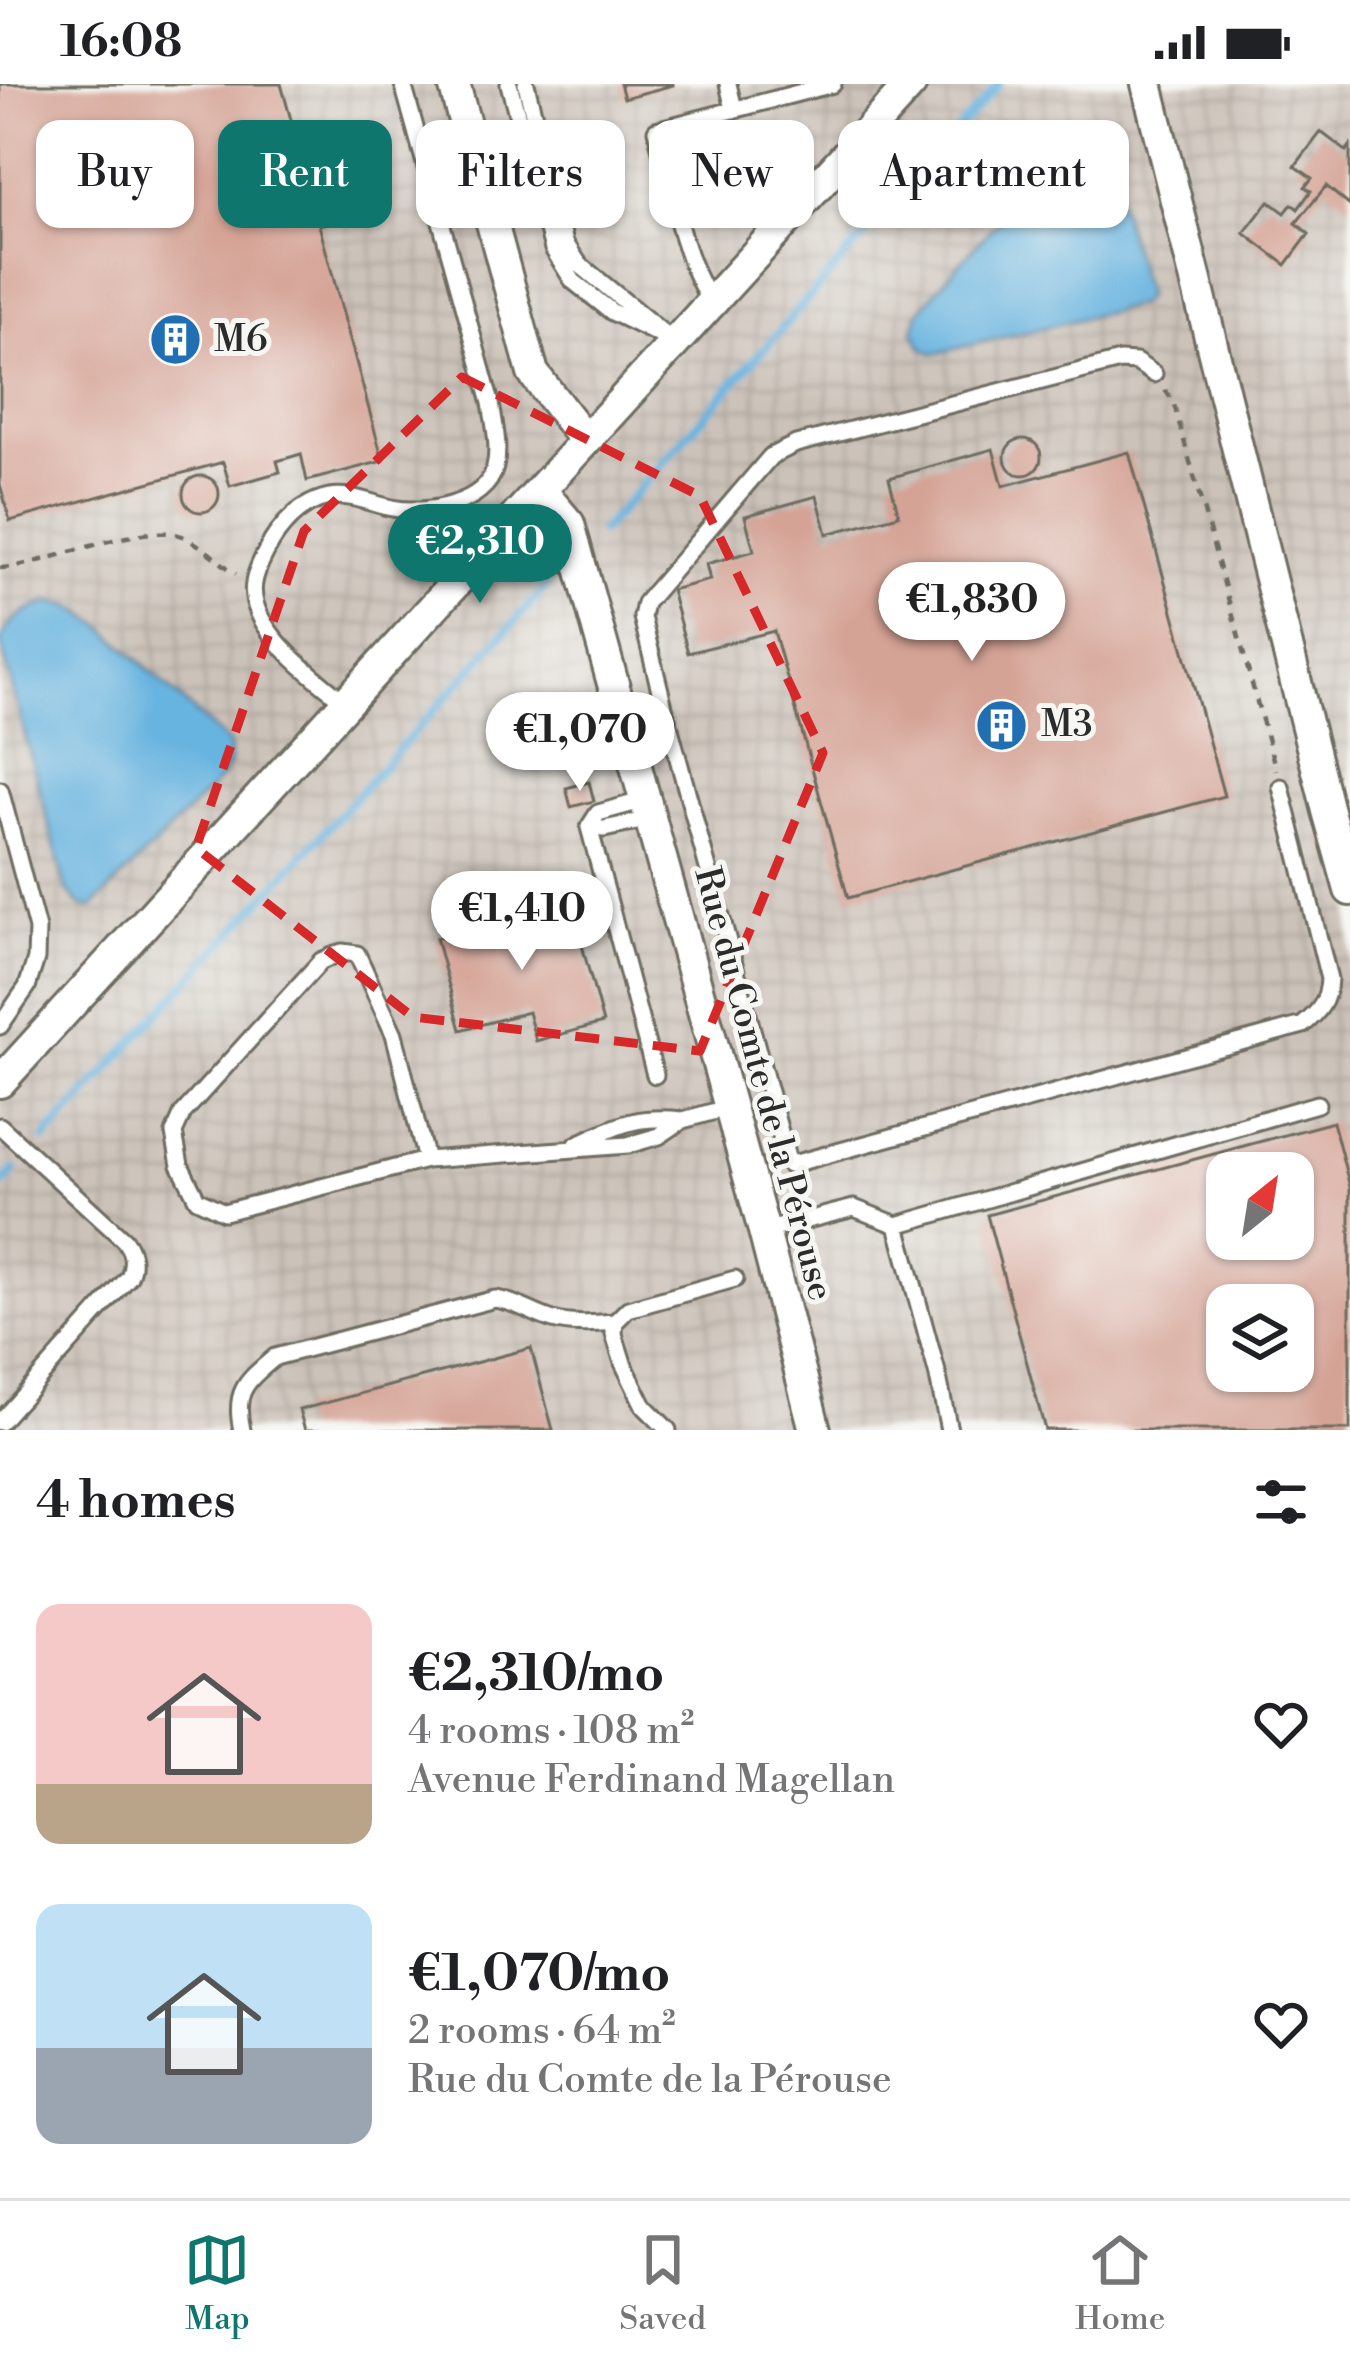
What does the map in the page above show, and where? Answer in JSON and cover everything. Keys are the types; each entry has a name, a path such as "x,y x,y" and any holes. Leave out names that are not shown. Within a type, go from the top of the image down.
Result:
{"street":[{"path":"454,84 533,373 584,439"},
{"path":"0,1082 911,84"},
{"path":"1147,84 1339,808 1350,890"},
{"name":"Rue du Comte de la Pérouse","path":"541,490 569,524 815,1430"}],"lane":[{"path":"346,704 283,651 257,610 253,586 282,525 304,507 330,497 360,498 416,511 447,506 482,490 495,471 491,403 404,84"},
{"path":"509,84 553,249 573,281 611,312 674,342"},
{"path":"526,84 565,243 579,264 674,342"},
{"path":"728,84 734,110"},
{"path":"695,120 791,89 833,84"},
{"path":"682,228 698,282 711,302"},
{"path":"1154,374 1136,362 1120,361 796,444 771,456 645,603 642,617 664,706 789,1165 1303,1025 1323,1006 1330,979 1281,787"},
{"path":"624,721 664,706"},
{"path":"0,790 37,929 36,959 27,987 0,1026"},
{"path":"648,809 598,813 589,827 655,1075"},
{"path":"426,1160 394,1034 357,954 342,952 321,961 182,1113 174,1132 179,1165 197,1199 224,1212 426,1160 628,1145 659,1136 683,1120 730,1107"},
{"path":"764,1232 854,1208 897,1225 1317,1104"},
{"path":"0,1126 124,1240 133,1268 0,1422"},
{"path":"897,1225 949,1430"},
{"path":"668,1430 644,1406 623,1363 615,1322 628,1309 735,1280"},
{"path":"242,1430 239,1397 247,1381 275,1357 495,1299 512,1301 550,1320 615,1322"}],"path":[{"path":"1154,374 1173,400 1281,787"},
{"path":"0,568 166,532 183,537 253,586"}],"highlighted area":[{"path":"462,377 700,496 823,753 700,1051 413,1017 196,848 304,531"}],"shaded area":[{"path":"0,84 1350,84 1350,1430 0,1430"}],"water":[{"path":"992,228 1126,228 1146,296 1138,305 934,354 922,348 914,331 919,312"},
{"path":"51,602 71,606 100,624 229,744 230,763 221,778 92,908 81,906 66,889 0,641 20,615"}],"building":[{"name":"M6","path":"0,84 281,84 291,120 218,120 218,228 320,228 383,461 307,481 301,454 277,461 280,472 230,486 223,462 10,521 0,484"},
{"path":"620,84 673,84 673,85 624,98"},
{"path":"1321,132 1346,151 1350,146 1350,206 1326,186 1296,223 1309,234 1286,265 1244,233 1269,201 1285,213 1292,204 1298,209 1311,191 1305,187 1312,178 1295,166"},
{"path":"1023,439 1036,444 1041,457 1036,470 1023,475 1010,470 1005,457 1010,444"},
{"name":"M3","path":"993,449 1003,486 1129,452 1224,796 848,898 774,631 688,653 671,590 710,580 706,564 754,551 745,516 817,496 827,534 899,515 889,478"},
{"path":"201,476 214,481 219,494 214,507 201,512 188,507 183,494 188,481"},
{"path":"589,782 594,801 571,807 566,788"},
{"path":"550,907 552,914 572,908 603,1023 536,1041 528,1012 461,1030 436,938"},
{"path":"1333,1122 1350,1187 1350,1430 1045,1430 987,1215 1206,1156 1206,1260 1314,1260 1314,1152 1221,1152"},
{"path":"531,1348 553,1430 305,1430 299,1410"}],"waterway":[{"path":"601,532 999,84"},
{"path":"45,1139 547,586"},
{"path":"0,1187 15,1170"}],"place":[{"name":"M6","path":"175,340"},
{"name":"M3","path":"1002,725"}]}
